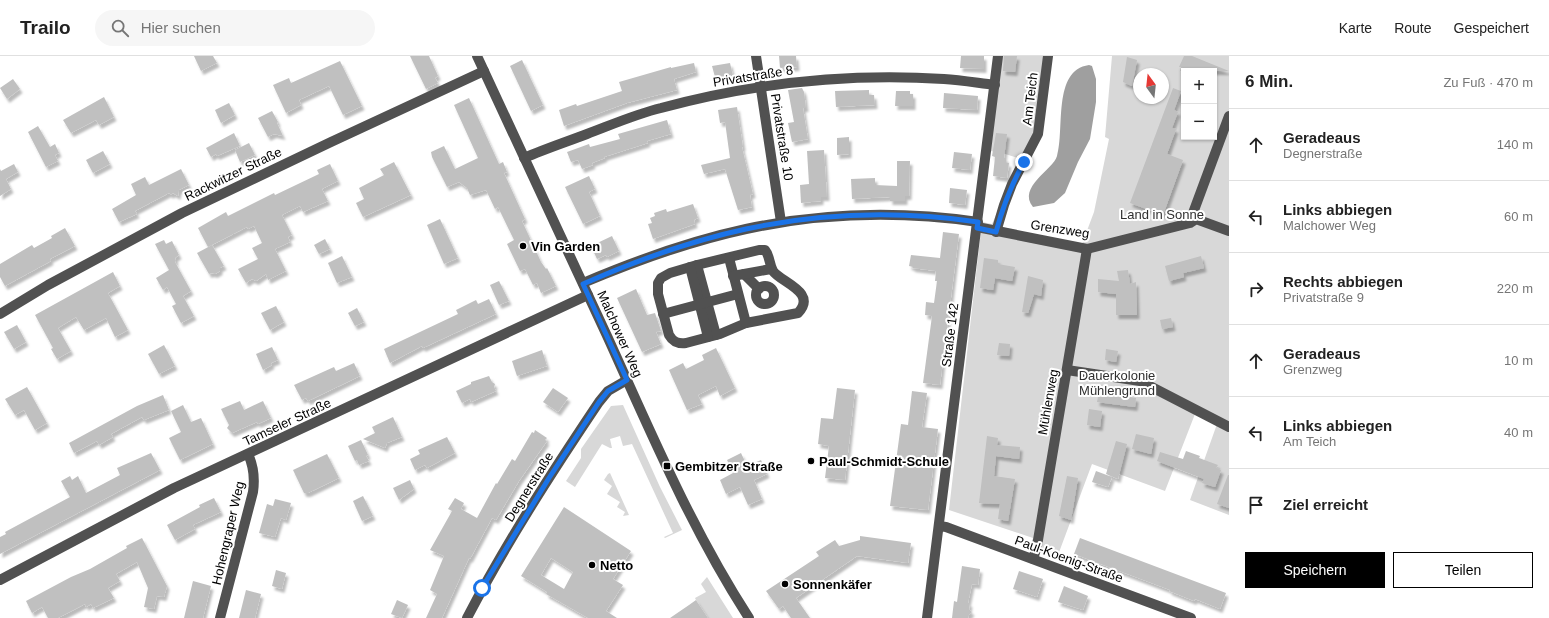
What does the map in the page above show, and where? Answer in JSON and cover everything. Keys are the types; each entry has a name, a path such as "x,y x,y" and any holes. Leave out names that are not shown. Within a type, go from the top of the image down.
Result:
{"street":[{"name":"Malchower Weg","path":"477,56 698,532 749,618"},
{"name":"Privatstraße 10","path":"756,56 782,222"},
{"name":"Straße 142","path":"927,618 998,56"},
{"name":"Am Teich","path":"996,232 1004,204 1012,184 1038,134 1048,56"},
{"name":"Rackwitzer Straße","path":"0,314 48,285 182,213 331,142 484,72"},
{"name":"Privatstraße 8","path":"524,158 660,108 714,95 761,86 822,80 884,78 945,79 995,85"},
{"path":"1229,116 1193,213 1196,219 1229,231"},
{"name":"Grenzweg","path":"583,284 647,258 694,242 782,222 832,217 893,215 951,218 996,232 1087,249 1190,223 1196,219"},
{"name":"Mühlenweg","path":"1032,559 1037,546 1087,249"},
{"path":"759,250 765,250 768,253 775,272 793,286 801,295 803,302 802,309 798,313 746,323 712,336 680,344 675,342 669,336 658,294 658,283 665,275 693,266 759,250"},
{"path":"729,258 746,323"},
{"path":"693,266 712,336"},
{"path":"733,276 775,272"},
{"path":"770,288 775,272"},
{"path":"744,274 759,289"},
{"path":"764,286 770,288 773,291 774,296 772,301 768,303 761,303 757,294 759,289 764,286"},
{"path":"663,314 738,294"},
{"name":"Tamseler Straße","path":"0,580 174,488 588,295"},
{"path":"768,303 771,318"},
{"path":"1067,370 1140,382 1229,427"},
{"name":"Degnerstraße","path":"466,618 482,588 527,513 599,402 608,391 627,380"},
{"name":"Hohengraper Weg","path":"220,618 253,492 253,465 248,454"},
{"name":"Paul-Koenig-Straße","path":"939,526 946,527 1190,618"}],"green space":[{"path":"1002,56 1050,56 1041,133 1019,174 1000,225 1013,233 1082,244 1094,212 1109,139 1105,137 1112,56 1229,56 1229,515 1190,500 1217,424 1195,414 1165,491 1092,464 1058,555 1030,546 1033,538 949,510 982,222 992,224 1021,159 990,151"},
{"path":"623,405 660,487 682,530 665,538 664,537 673,533 632,444 623,446 620,436 610,439 612,448 602,444 575,487 566,481 581,458 581,449 611,406"},
{"path":"610,473 629,515 623,516 625,512 617,507 620,502 607,494 612,486 604,480"},
{"path":"707,577 733,618 708,618 696,600 695,598 706,592 701,584"}],"shaded area":[{"path":"1089,65 1092,66 1096,79 1096,102 1090,139 1078,162 1065,193 1054,203 1033,207 1029,200 1029,193 1038,179 1057,156 1062,103 1065,89 1070,78 1077,69"}],"building":[{"path":"194,56 213,56 217,63 201,71"},
{"path":"410,56 429,56 438,76 435,78 438,83 426,89"},
{"path":"779,56 796,56 797,67 780,68"},
{"path":"961,56 984,56 984,69 960,68"},
{"path":"1004,56 1017,56 1015,72 1003,71"},
{"path":"1184,56 1192,56 1229,71 1217,71 1217,68 1181,68 1180,71 1181,67 1179,67"},
{"path":"1127,57 1137,60 1135,68 1133,68 1132,86 1123,82"},
{"path":"522,60 543,105 531,111 510,66"},
{"path":"340,61 362,106 343,115 329,86 299,100 301,105 286,113 273,85 289,78 291,83"},
{"path":"694,63 696,72 674,79 677,90 627,103 564,126 559,110 576,104 577,106 622,91 619,82 671,67"},
{"path":"730,63 733,76 719,79 719,77 715,77 712,66"},
{"path":"13,79 20,89 7,99 0,88"},
{"path":"802,88 806,108 803,108 808,139 792,142 788,123 794,122 788,90"},
{"path":"1173,88 1181,91 1174,110 1178,112 1172,128 1176,129 1167,154 1183,160 1163,215 1130,203 1167,104 1169,104 1169,99"},
{"path":"869,90 869,95 874,95 875,105 836,107 835,91"},
{"path":"896,91 910,91 910,94 913,94 913,106 895,106"},
{"path":"944,93 978,96 977,110 943,108"},
{"path":"104,97 114,117 99,125 96,120 71,133 63,120"},
{"path":"469,98 499,164 503,162 507,172 504,173 525,219 522,221 541,262 546,269 547,268 556,286 541,293 537,283 533,285 525,269 520,271 507,244 514,240 498,207 495,209 486,190 470,195 467,188 459,182 447,187 432,157 431,152 444,146 455,169 478,158 454,105"},
{"path":"229,103 235,115 221,123 215,110"},
{"path":"737,107 742,147 753,194 750,195 752,207 738,210 725,169 704,174 701,165 730,158 725,122 720,123 718,110"},
{"path":"272,111 283,136 274,134 268,137 258,118"},
{"path":"667,120 671,134 604,157 605,158 592,163 593,165 582,169 578,160 571,162 567,152 589,144 590,147 620,139 618,134"},
{"path":"38,126 50,147 55,144 59,153 55,155 58,161 46,167 28,132"},
{"path":"234,133 240,146 211,157 206,148"},
{"path":"996,133 1007,134 1004,158 1006,158 1006,163 1009,163 1007,178 993,176 995,157 992,156"},
{"path":"849,137 849,154 837,155 837,138"},
{"path":"249,143 255,155 240,162 235,150"},
{"path":"824,150 827,197 821,197 821,201 801,203 800,185 809,184 807,151"},
{"path":"103,151 110,164 93,173 86,160"},
{"path":"954,152 972,154 970,170 952,168"},
{"path":"897,161 910,161 909,196 905,196 905,201 890,201 890,197 852,199 851,179 875,178 875,185 897,186"},
{"path":"394,162 411,195 363,217 356,203 364,199 359,188 384,175 380,169"},
{"path":"14,164 18,172 6,179 11,189 0,196 0,169 1,171"},
{"path":"330,164 338,181 322,189 328,201 303,212 300,206 282,215 292,235 288,237 290,242 275,249 286,271 268,280 266,274 256,281 252,279 246,283 238,269 258,259 252,248 262,243 254,226 248,229 247,227 208,247 198,228 226,212 228,216 274,193 275,195 319,174 317,170"},
{"path":"181,169 189,185 179,190 178,196 173,193 171,195 169,193 135,211 137,214 119,222 112,209 136,195 131,184 145,177 149,185"},
{"path":"589,176 595,189 589,192 600,216 583,224 565,187"},
{"path":"950,188 967,190 965,205 949,203"},
{"path":"693,204 698,218 694,220 695,224 653,239 648,224 652,223 650,218 655,216 654,213 666,209 667,212"},
{"path":"440,219 458,258 444,264 427,225"},
{"path":"65,228 75,246 5,286 0,277 0,264 32,245 34,248 52,238 51,236"},
{"path":"943,232 959,234 940,385 923,383 932,316 925,315 926,302 934,303 937,281 935,281 936,271 912,268 913,267 909,266 911,255 940,258"},
{"path":"612,236 619,251 607,257 606,255 597,259 591,246"},
{"path":"325,239 330,249 319,254 314,245"},
{"path":"164,240 166,244 172,241 179,255 175,258 175,262 191,291 183,296 194,316 181,323 172,306 176,304 167,287 163,290 156,278 169,270 155,244"},
{"path":"212,245 224,266 215,274 209,274 197,253"},
{"path":"342,256 352,277 337,283 328,263"},
{"path":"1201,256 1204,268 1183,273 1184,277 1169,281 1165,266"},
{"path":"984,258 998,260 998,264 1015,267 1012,281 995,278 993,290 980,288"},
{"path":"1128,270 1130,284 1136,282 1137,315 1116,315 1116,294 1098,292 1098,279 1119,281 1117,271"},
{"path":"113,272 120,286 108,293 128,330 115,337 106,318 84,330 76,317 58,328 71,351 57,359 51,349 53,348 35,315"},
{"path":"1028,276 1043,280 1041,296 1034,294 1028,313 1022,312"},
{"path":"499,281 509,301 499,305 490,285"},
{"path":"636,289 647,315 655,313 661,331 656,332 661,344 642,352 617,298"},
{"path":"489,299 496,314 423,348 422,346 390,363 384,349 458,314 456,310 476,300 478,304"},
{"path":"276,306 284,322 270,330 261,313"},
{"path":"357,308 364,322 355,326 348,313"},
{"path":"1171,318 1173,327 1162,329 1160,320"},
{"path":"17,325 26,342 14,349 4,332"},
{"path":"999,343 1010,344 1009,356 997,355"},
{"path":"164,345 175,366 159,374 148,354"},
{"path":"272,347 278,360 271,363 272,365 263,370 256,354"},
{"path":"716,348 735,388 720,396 716,386 698,395 702,404 687,410 669,370 683,363 686,369 704,360 702,355"},
{"path":"1106,349 1118,351 1116,362 1105,360"},
{"path":"542,350 547,366 517,376 512,361"},
{"path":"354,363 360,376 308,401 306,398 302,400 294,385 334,367 336,371"},
{"path":"489,376 495,384 494,387 496,391 471,402 470,399 462,403 456,391 471,384 471,382"},
{"path":"27,387 47,423 35,430 24,410 15,415 5,399"},
{"path":"553,388 568,398 558,412 543,402"},
{"path":"837,388 855,390 845,480 825,478 829,446 818,444 821,418 833,419"},
{"path":"912,391 927,393 922,427 938,429 928,510 890,506 901,424 908,425"},
{"path":"1099,392 1136,398 1135,407 1097,402"},
{"path":"163,395 169,410 144,420 142,417 111,434 113,437 99,445 97,441 74,453 69,443 137,406"},
{"path":"240,401 244,410 263,401 271,418 258,424 257,422 232,433 227,428 229,425 221,409"},
{"path":"183,405 191,422 201,418 213,444 180,460 169,438 181,432 171,411"},
{"path":"1089,409 1102,411 1100,427 1087,425"},
{"path":"393,417 402,437 387,443 385,448 363,439 375,433 372,427"},
{"path":"535,430 547,438 545,440 547,441 519,481 496,520 492,518 470,559 469,558 442,618 426,618 437,594 430,590 444,556 430,550 452,511 448,509 455,498 464,503 461,509 477,518 496,483 497,484 512,459 515,461 532,432 534,433"},
{"path":"1136,434 1154,438 1151,454 1132,449"},
{"path":"987,436 998,438 997,445 1020,447 1019,459 996,456 994,476 1015,479 1008,521 998,519 1000,504 979,503"},
{"path":"447,437 455,453 427,468 425,465 415,470 410,459 420,454 418,450"},
{"path":"361,440 368,455 366,456 369,461 359,465 357,460 355,461 348,446"},
{"path":"1116,441 1127,444 1118,479 1106,474"},
{"path":"1186,451 1200,456 1199,458 1218,465 1216,468 1221,470 1215,487 1202,483 1204,479 1157,461 1160,452 1183,459"},
{"path":"151,453 160,470 0,554 0,537 6,534 5,532 70,497 61,481 70,476 72,480 78,476 86,493 120,475 117,468"},
{"path":"741,453 747,466 761,460 767,474 754,480 762,499 748,505 740,487 726,494 720,480 733,473 727,460"},
{"path":"327,454 339,478 308,493 304,493 293,470"},
{"path":"1096,471 1112,477 1108,487 1092,482"},
{"path":"1229,475 1229,508 1217,504"},
{"path":"1067,476 1078,478 1071,520 1059,516"},
{"path":"410,480 414,489 399,500 393,488"},
{"path":"363,496 373,516 362,521 353,501"},
{"path":"214,498 221,512 193,525 195,529 175,540 167,525 200,507 199,505"},
{"path":"275,499 291,503 286,520 281,518 275,537 259,533 267,504 273,506"},
{"name":"Netto","path":"564,507 631,551 613,579 623,585 606,611 617,618 588,618 546,594 547,592 521,576","holes":["551,558 573,572 564,589 541,575"]},
{"path":"860,536 911,543 908,563 857,556 796,598 810,618 791,618 783,606 779,609 766,591 819,556 816,552 835,540 839,546 860,540"},
{"path":"142,538 167,586 164,597 157,596 154,609 144,607 148,588 137,562 116,574 120,581 108,588 114,598 93,608 91,604 86,607 85,604 58,618 48,618 42,607 32,613 26,601 71,577 90,569 127,548 126,546"},
{"path":"1080,538 1226,593 1220,609 1195,599 1194,601 1169,591 1170,590 1074,554"},
{"path":"962,566 980,569 978,585 972,584 968,603 970,603 969,609 972,612 968,618 952,618 954,601 957,602"},
{"path":"276,570 286,573 282,589 272,586"},
{"path":"1019,571 1043,579 1037,597 1013,589"},
{"path":"193,581 211,586 203,618 184,618"},
{"path":"1064,586 1088,596 1083,610 1058,602"},
{"path":"246,590 261,594 255,618 239,618"},
{"path":"397,600 408,605 402,618 391,614"},
{"path":"696,600 708,618 670,618 689,605"}],"place":[{"name":"Vin Garden","path":"523,246"},
{"name":"Paul-Schmidt-Schule","path":"811,461"},
{"name":"Gembitzer Straße","path":"667,466"},
{"name":"Netto","path":"592,565"},
{"name":"Sonnenkäfer","path":"785,584"}],"route":[{"path":"482,588 549,478 599,402 608,391 627,380 583,284 599,276 694,242 782,222 832,217 893,215 951,218 978,222 977,228 996,232 1004,204 1012,184 1024,162"}],"park label":[{"name":"Land in Sonne","path":"1162,214"},
{"name":"Dauerkolonie Mühlengrund","path":"1117,382"}]}
